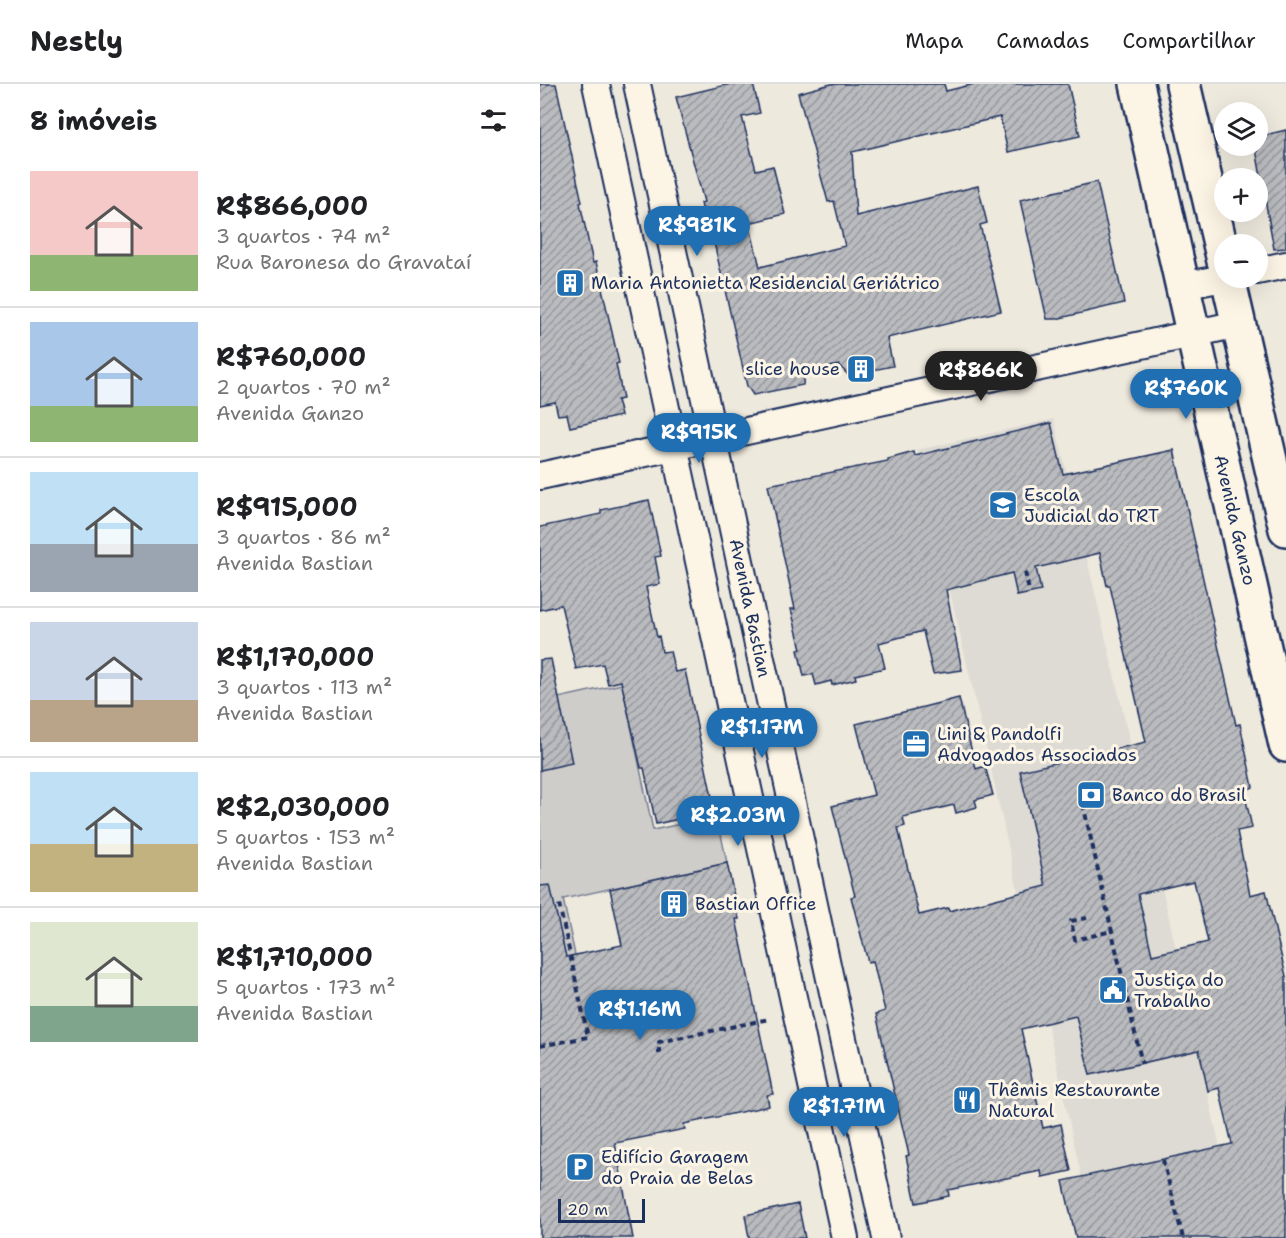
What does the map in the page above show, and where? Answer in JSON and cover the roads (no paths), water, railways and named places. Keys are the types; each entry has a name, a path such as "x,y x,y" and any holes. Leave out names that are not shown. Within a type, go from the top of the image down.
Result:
{"street":[{"path":"596,84 844,1238"},
{"name":"Avenida Bastian","path":"637,84 886,1238"},
{"name":"Avenida Ganzo","path":"1137,84 1286,742"},
{"path":"1183,84 1218,234"},
{"path":"1268,269 1286,265"},
{"path":"1182,286 1214,280"},
{"path":"1229,288 1286,529"},
{"path":"540,476 1238,324"},
{"path":"747,785 786,776"},
{"path":"828,1163 868,1155"}],"place":[{"name":"Maria Antonietta Residencial Geriátrico","path":"570,283"},
{"name":"slice house","path":"861,369"},
{"name":"Escola Judicial do TRT","path":"1003,505"},
{"name":"Lini & Pandolfi Advogados Associados","path":"916,744"},
{"name":"Banco do Brasil","path":"1091,795"},
{"name":"Bastian Office","path":"674,904"},
{"name":"Justiça do Trabalho","path":"1113,990"},
{"name":"Thêmis Restaurante Natural","path":"967,1100"},
{"name":"Edifício Garagem do Praia de Belas","path":"580,1167"}]}
